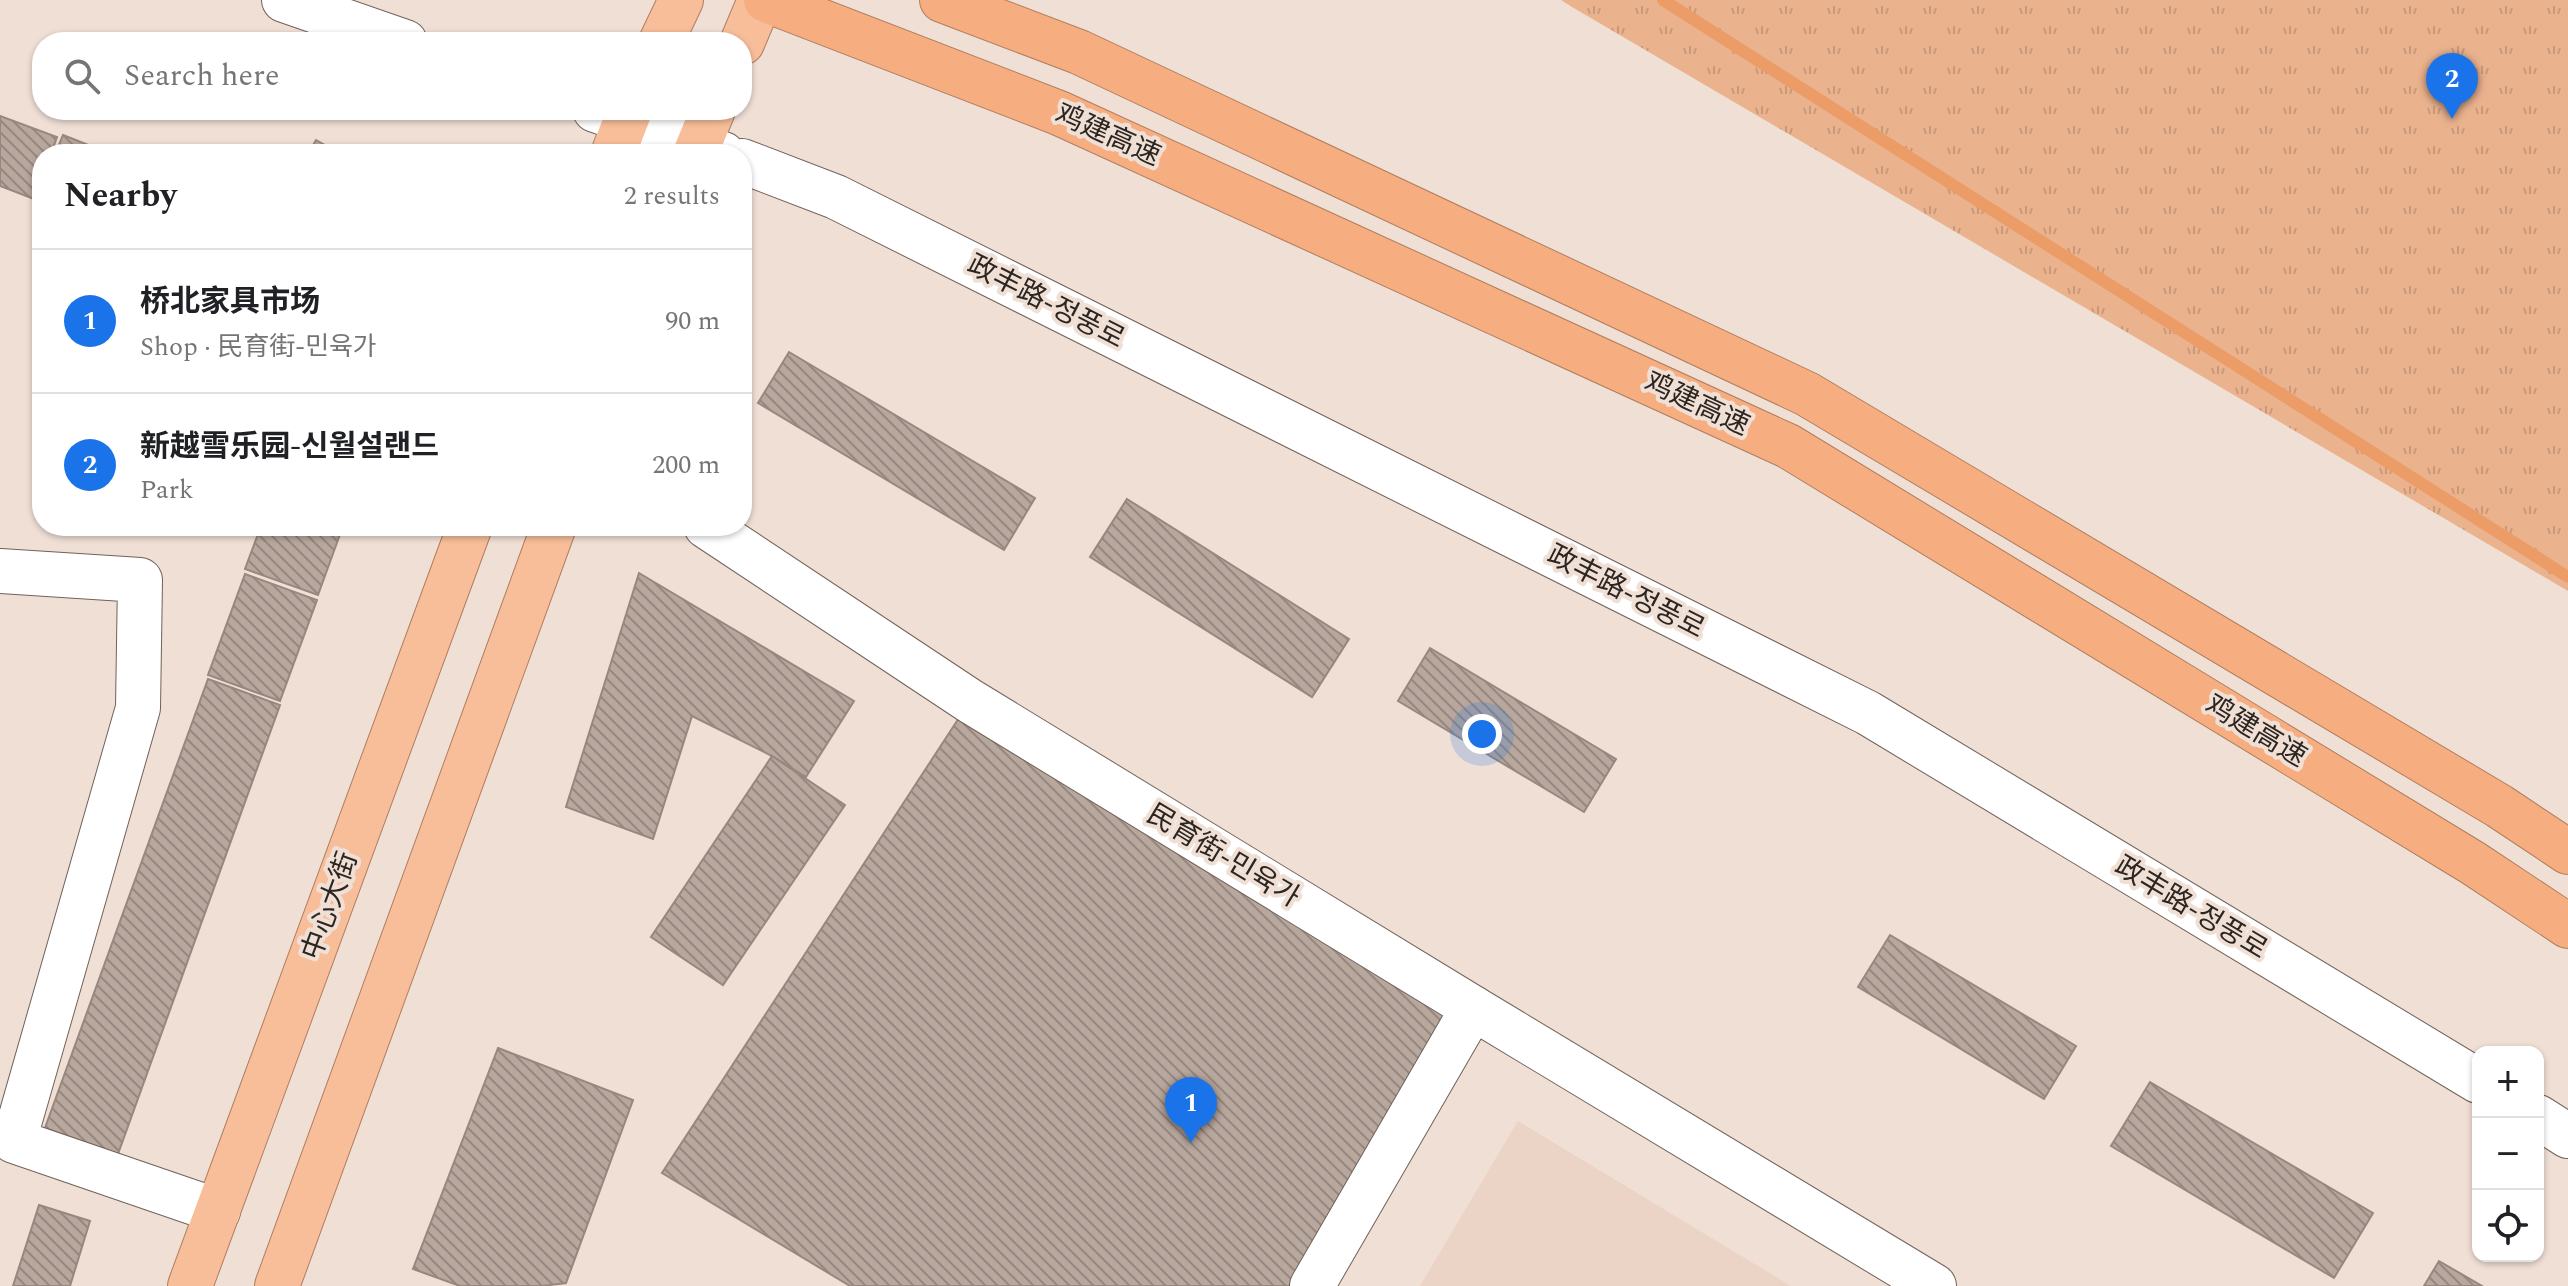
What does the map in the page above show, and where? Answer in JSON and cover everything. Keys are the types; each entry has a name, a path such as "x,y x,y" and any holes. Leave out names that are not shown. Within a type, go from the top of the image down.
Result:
{"highway":[{"path":"666,32 681,0"},
{"path":"747,32 763,0"},
{"name":"鸡建高速","path":"763,0 1059,113 1788,446 2473,863 2568,926"},
{"name":"鸡建高速","path":"942,0 1079,52 1807,394 2485,798 2568,852"},
{"name":"中心大街","path":"190,1286 466,536"},
{"path":"277,1286 550,536"}],"street":[{"path":"284,0 376,32"},
{"path":"616,124 708,141"},
{"name":"政丰路-정풍로","path":"752,165 836,197 1868,713 2472,1077"},
{"name":"民育街-민육가","path":"721,536 970,701 1934,1286"},
{"path":"0,571 140,580 138,708 14,1141 218,1211"},
{"path":"1312,1286 1473,1008"},
{"path":"2540,1118 2568,1136"}],"shaded area":[{"path":"1518,1121 1791,1286 1420,1286"}],"green space":[{"path":"1561,0 2568,0 2568,591 1572,7"}],"building":[{"path":"0,116 57,137 55,144 32,144 32,198 0,186"},
{"path":"63,135 86,144 59,144"},
{"path":"789,352 1035,498 1004,550 758,403"},
{"path":"1127,499 1349,639 1312,697 1090,557"},
{"path":"257,536 339,536 318,595 245,569"},
{"path":"639,573 854,701 806,777 772,756 692,716 653,839 566,807"},
{"path":"245,574 317,600 280,701 208,675"},
{"path":"1430,648 1616,759 1584,812 1398,701"},
{"path":"208,679 280,705 118,1154 45,1128"},
{"path":"970,701 1473,1008 1294,1286 850,1286 662,1173"},
{"path":"772,756 845,805 723,985 651,937"},
{"path":"1890,935 2076,1046 2044,1099 1858,987"},
{"path":"498,1048 633,1100 566,1283 460,1286 413,1269"},
{"path":"2150,1082 2373,1213 2334,1278 2111,1146"},
{"path":"39,1205 90,1221 70,1286 13,1286"},
{"path":"2439,1261 2482,1286 2424,1286"}],"waterway":[{"path":"1663,0 2568,577"}],"place":[{"name":"新越雪乐园-신월설랜드","path":"2452,119"},
{"name":"桥北家具市场","path":"1191,1143"}]}
